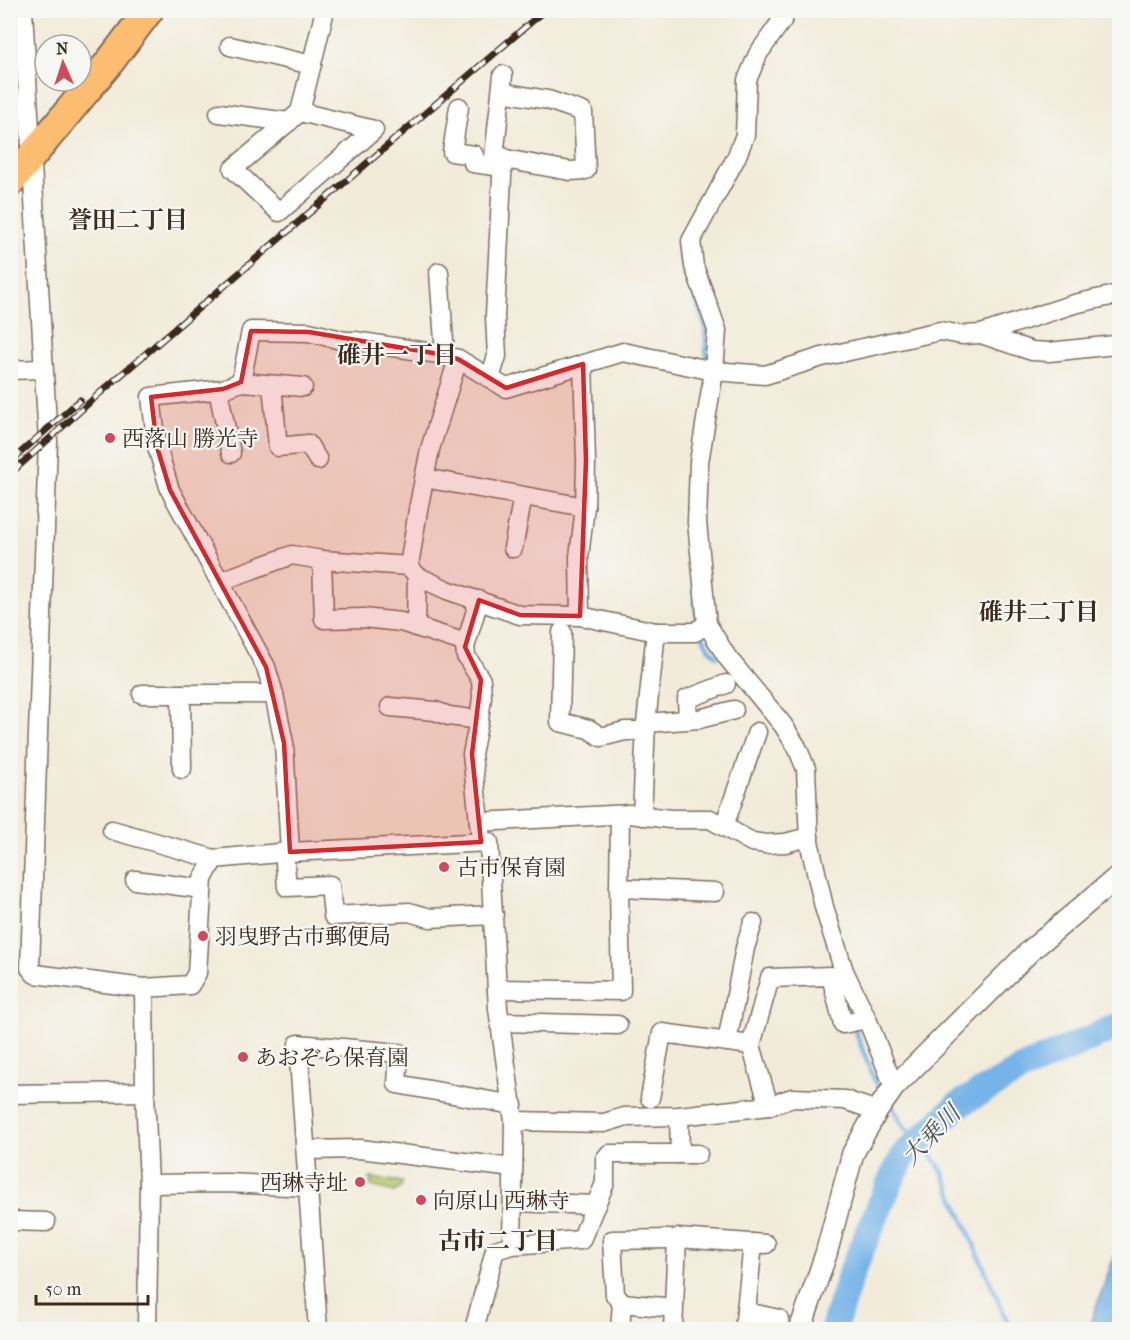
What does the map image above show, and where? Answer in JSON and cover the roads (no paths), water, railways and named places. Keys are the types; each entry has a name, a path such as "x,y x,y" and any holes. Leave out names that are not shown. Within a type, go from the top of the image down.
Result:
{"highway":[{"path":"10,182 108,64 149,10"}],"street":[{"path":"219,113 294,117 374,130 279,212 233,169 294,117 312,65 325,10"},
{"path":"787,10 758,54 747,81 745,135 736,158 691,241 694,266 717,330 714,371 699,462 697,522 707,624 727,657 783,725 797,747 806,769 809,837 824,907 844,971 867,1019 894,1087"},
{"path":"19,11 31,157 47,453 30,968 35,974 144,988 189,985 196,973 203,879 214,859"},
{"path":"230,46 312,65"},
{"path":"459,107 452,152 474,155 473,163 502,162 570,171 586,170 583,112 502,83 494,157 502,162"},
{"path":"490,378 497,357 495,316 502,162"},
{"path":"416,627 413,571 424,478 451,357 439,272"},
{"path":"241,382 251,331 309,332 345,341 451,357 506,388 622,352 714,371 765,375 822,357 940,331 962,335 981,334 1074,304 1119,294"},
{"path":"981,334 1032,351 1049,352 1114,345 1119,347"},
{"path":"580,616 579,557 585,507 586,461 583,364"},
{"path":"10,370 43,369"},
{"path":"303,387 241,382 218,390 151,397 158,447 170,490 266,667 274,694 284,743 287,887 330,885 333,916 409,912 430,918 494,915"},
{"path":"272,385 278,447 308,444 318,460"},
{"path":"218,390 231,453"},
{"path":"424,478 585,507"},
{"path":"513,548 523,496"},
{"path":"221,581 292,555 413,571 447,590 520,615 580,616 656,632 695,632 707,624"},
{"path":"322,560 324,619 363,618 401,622 466,643"},
{"path":"479,600 465,647 466,656 481,680 482,697 472,754 481,842"},
{"path":"562,632 560,722 589,729 602,737 646,727 699,719 734,710"},
{"path":"642,816 646,727 656,632"},
{"path":"688,720 687,699 726,684"},
{"path":"142,694 274,694"},
{"path":"181,694 182,768"},
{"path":"390,707 435,711 449,716 479,720"},
{"path":"724,826 757,732"},
{"path":"479,822 630,814 670,819 710,819 752,842 766,844 785,843 809,837"},
{"path":"497,989 621,991 620,815"},
{"path":"112,830 214,859 287,852 489,842 498,1009 513,1113 512,1245"},
{"path":"800,1329 826,1254 853,1153 877,1111 894,1087 1030,951 1119,875"},
{"path":"135,880 202,889"},
{"path":"619,888 715,892"},
{"path":"727,1042 745,948 753,923"},
{"path":"769,1106 751,1045 770,978 831,976 843,1024 867,1019"},
{"path":"144,988 149,1184 147,1329"},
{"path":"500,1022 618,1025"},
{"path":"650,1098 662,1033 751,1045"},
{"path":"318,1329 298,1044 399,1053 398,1084 513,1113 604,1123 624,1117 679,1116 769,1106 792,1098 845,1100 877,1111"},
{"path":"10,1094 145,1092"},
{"path":"474,1329 495,1250 512,1245 581,1240 606,1183 605,1159 609,1154 689,1154 679,1116"},
{"path":"306,1150 360,1149 513,1168"},
{"path":"149,1184 227,1183 308,1187"},
{"path":"513,1202 596,1205"},
{"path":"10,1221 46,1222"},
{"path":"673,1329 677,1238 759,1244 745,1321 779,1319 780,1329"},
{"path":"670,1239 612,1240 615,1295 622,1303 674,1308"},
{"path":"620,1329 622,1303"}],"water":[{"path":"1119,1246 1119,1329 1088,1329 1111,1265"}],"waterway":[{"path":"769,24 777,10"},
{"path":"683,241 680,257 705,325 707,357"},
{"path":"694,583 697,626"},
{"path":"701,633 708,647 717,656"},
{"path":"853,1025 874,1079 883,1094"},
{"name":"大乗川","path":"833,1330 852,1271 904,1155 958,1105 1022,1069 1120,1025"},
{"path":"890,1103 905,1128 921,1139 942,1171 1011,1330"}],"railway":[{"path":"10,474 100,393 545,10"},
{"path":"10,462 80,400"}],"place":[{"name":"西落山 勝光寺","path":"110,438"},
{"name":"古市保育園","path":"444,867"},
{"name":"羽曳野古市郵便局","path":"203,936"},
{"name":"あおぞら保育園","path":"243,1057"},
{"name":"西琳寺址","path":"360,1182"},
{"name":"向原山 西琳寺","path":"421,1200"}],"district":[{"name":"誉田二丁目","path":"128,220"},
{"name":"碓井一丁目","path":"397,355"},
{"name":"碓井二丁目","path":"1039,612"},
{"name":"古市二丁目","path":"498,1241"}]}
